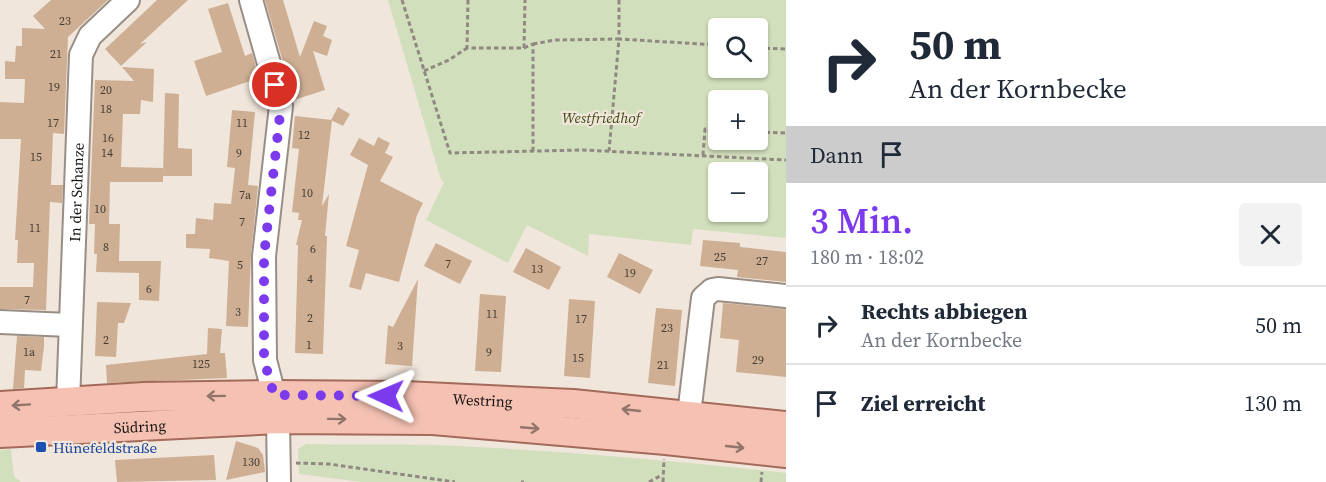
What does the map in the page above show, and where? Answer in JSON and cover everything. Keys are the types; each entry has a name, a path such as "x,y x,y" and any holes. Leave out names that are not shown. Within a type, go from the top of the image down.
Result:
{"main road":[{"name":"Westring","path":"276,407 405,396 573,404 786,453"},
{"name":"Südring","path":"0,406 144,397 276,407"},
{"name":"Südring","path":"0,433 276,407"},
{"name":"Westring","path":"687,429 786,426"}],"street":[{"name":"In der Schanze","path":"68,402 69,324 81,55 90,36 128,0"},
{"path":"251,0 281,106 264,256 264,360 276,407 279,472"},
{"path":"687,429 703,298 712,290 718,289 786,296"},
{"path":"0,322 69,324"}],"path":[{"path":"402,0 450,153 609,151 786,160"},
{"path":"467,48 468,0"},
{"path":"524,48 525,0"},
{"path":"609,151 619,39 620,0"},
{"path":"424,71 449,60 467,48 524,48 555,40 619,39 708,44"},
{"path":"533,44 533,151"},
{"path":"768,48 786,49"},
{"path":"703,155 705,129 708,129"},
{"path":"768,133 786,134"},
{"path":"279,472 329,464 455,482"},
{"path":"649,482 662,475"}],"green space":[{"name":"Westfriedhof","path":"388,0 786,0 786,238 693,229 691,245 589,234 588,256 527,225 508,263 426,220 444,182 441,180"},
{"path":"306,444 437,445 612,456 786,473 786,482 361,482 299,474 298,449"},
{"path":"11,449 14,476 21,482 0,482 0,450"}],"building":[{"path":"51,0 108,0 68,37 64,134 53,133 51,185 63,185 62,203 50,202 46,310 0,309 0,287 33,287 34,263 17,263 18,240 15,240 21,139 0,139 0,102 24,103 25,79 5,79 5,61 15,62 16,46 22,46 22,28 45,29 33,16"},
{"path":"157,0 188,0 140,44 147,42 121,66 105,49"},
{"path":"265,0 283,0 300,57 314,21 327,26 323,36 332,40 327,56 313,51 325,90 294,100"},
{"path":"228,3 245,56 252,53 259,78 206,96 194,61 222,52 208,9"},
{"path":"122,67 154,69 153,102 141,100 140,114 123,114 121,167 163,168 163,182 110,182 109,224 120,224 119,261 161,261 159,301 139,300 139,273 96,272 95,224 89,224 95,80 134,81"},
{"path":"165,93 179,94 178,148 192,149 192,176 163,176"},
{"path":"338,107 350,114 343,126 331,120"},
{"path":"232,110 255,112 248,185 258,186 251,255 248,327 226,326 229,261 209,258 210,249 186,248 186,234 195,234 196,218 213,220 214,203 231,204 235,168 227,167"},
{"path":"295,116 332,120 322,206 329,194 325,236 327,236 323,354 295,353 298,245 296,245 302,220 298,220 299,213 292,212 299,149 292,148"},
{"path":"378,137 390,143 385,153 393,157 380,181 423,203 417,215 399,282 366,273 361,290 349,287 359,250 346,246 368,165 350,155 359,138 374,146"},
{"path":"703,240 740,243 740,247 786,252 786,282 737,277 738,270 700,266"},
{"path":"436,243 472,261 460,284 424,266"},
{"path":"526,248 561,267 549,290 513,272"},
{"path":"619,253 653,270 640,294 607,277"},
{"path":"418,279 412,366 385,364 388,325 393,327"},
{"path":"480,294 506,296 501,372 475,371"},
{"path":"569,299 595,301 590,378 564,376"},
{"path":"97,302 131,303 124,323 118,323 116,357 95,356"},
{"path":"723,303 786,309 786,377 736,372 739,340 720,338"},
{"path":"656,308 682,310 675,386 648,383"},
{"path":"208,328 222,329 220,353 225,353 227,378 107,383 106,365 207,354"},
{"path":"17,336 44,337 44,347 41,371 25,370 24,388 13,389"},
{"path":"236,441 258,448 263,455 265,472 226,480"},
{"path":"214,455 216,480 117,482 115,460"}],"place":[{"name":"Hünefeldstraße","path":"41,447"}],"route":[{"path":"275,85 281,106 264,256 264,360 274,395 386,396"}]}
